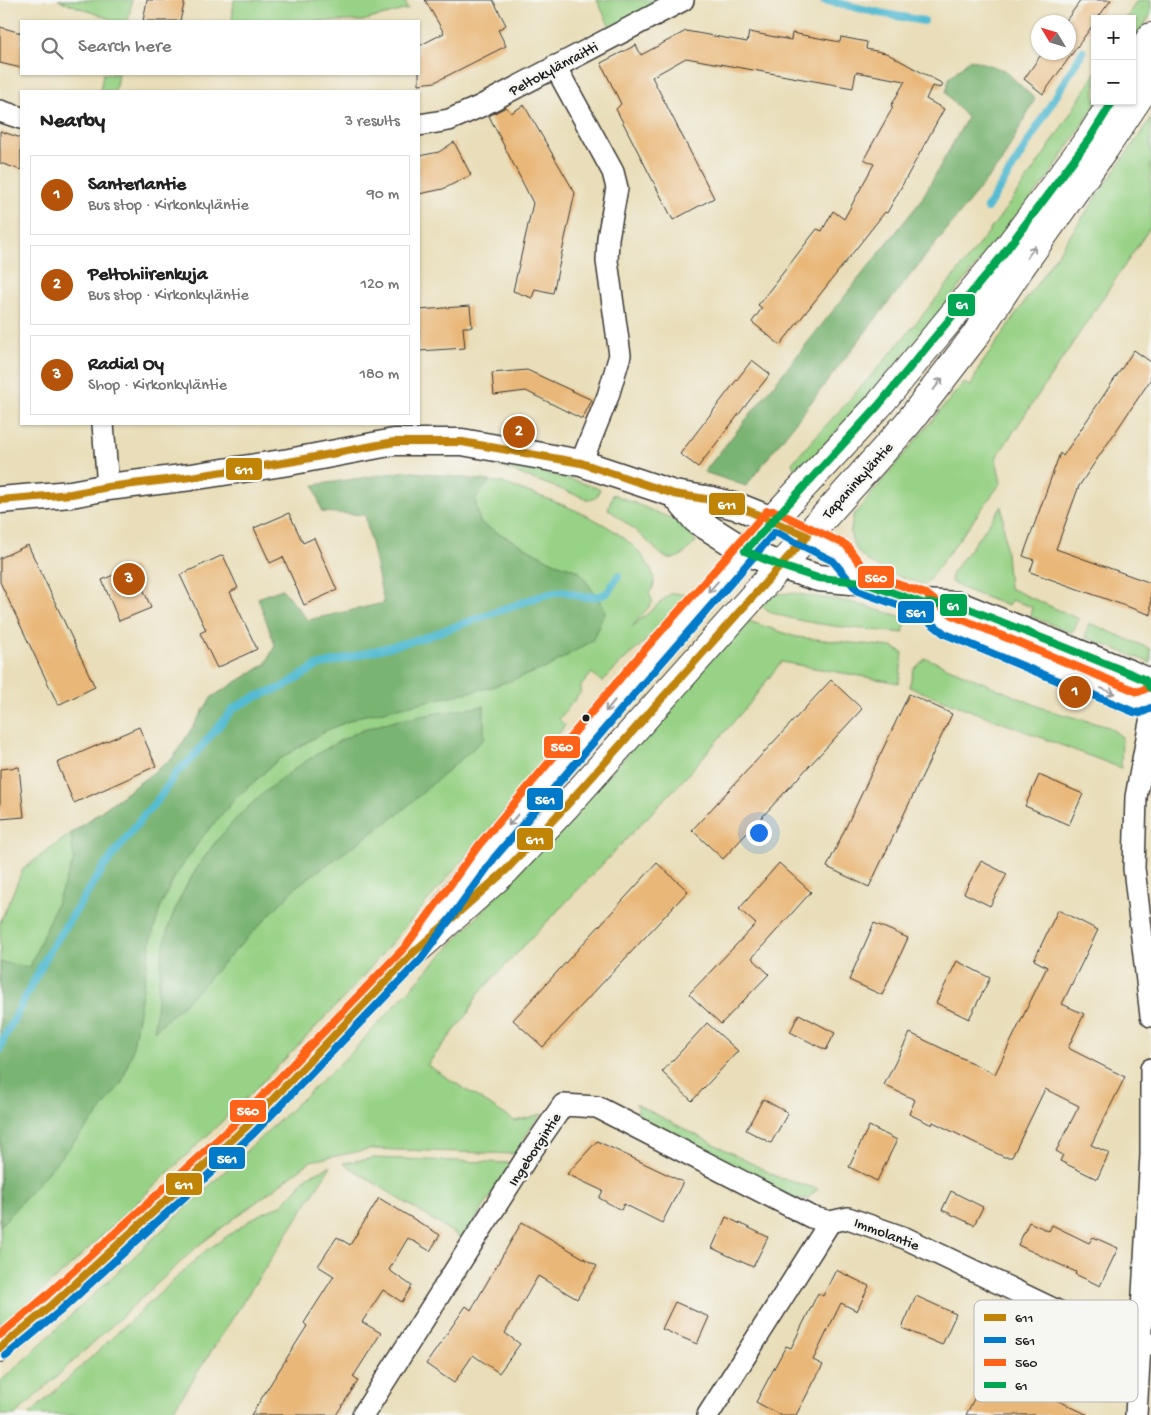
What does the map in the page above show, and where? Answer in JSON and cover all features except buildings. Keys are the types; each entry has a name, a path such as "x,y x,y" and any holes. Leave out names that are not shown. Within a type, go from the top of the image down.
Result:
{"main road":[{"path":"1136,62 1151,37"},
{"name":"Tapaninkyläntie","path":"0,1348 52,1305 247,1126 414,952 506,870 566,806 908,423 975,336 1151,78"},
{"name":"Tapaninkyläntie","path":"414,952 487,851 642,668 772,520 878,406 1001,257 1090,138 1111,105"}],"street":[{"name":"Peltokylänraitti","path":"420,125 449,120 473,109 683,0"},
{"path":"555,66 613,172 617,188 608,238 607,261 620,355 608,396 581,463"},
{"path":"0,111 20,118"},
{"path":"103,425 108,487"},
{"path":"0,500 71,494 108,487 289,462 394,442 462,442 581,463 674,494 712,500 742,508 807,536 840,553 862,582"},
{"path":"674,494 696,520 746,551 781,566 818,578 862,582 922,604 949,625 1138,703 1151,697"},
{"path":"922,604 959,605 1129,673 1145,680 1151,688"},
{"path":"1151,717 1136,797 1134,868 1151,1016"},
{"path":"1138,1367 1146,1343 1151,1155 1151,1069"},
{"name":"Ingeborgintie","path":"363,1415 562,1105 597,1107 811,1217 830,1222"},
{"name":"Immolantie","path":"830,1222 848,1218 905,1238 1034,1300"},
{"path":"708,1415 830,1222"},
{"path":"1136,1415 1137,1402"}],"green space":[{"path":"58,0 132,0 128,20 110,19"},
{"path":"234,0 404,0 408,9 366,20 232,20"},
{"path":"597,0 662,0 610,27"},
{"path":"1137,0 1151,0 1151,14 1136,38 1136,15 1128,15"},
{"path":"970,59 1004,70 1035,99 1002,161 888,303 746,486 704,472 920,202 967,118 946,93 949,78"},
{"path":"103,75 118,75 115,90 100,90"},
{"path":"1091,79 1091,105 1095,105 1047,179 909,349 799,472 792,463 885,360 964,264 1011,202"},
{"path":"1151,118 1151,226 996,458 1001,483 925,585 870,563 861,555 851,535 853,516 963,383 971,386 979,368"},
{"path":"492,464 546,473 600,489 595,498 590,500"},
{"path":"407,471 490,481 475,499 480,523 553,562 579,571 606,610 592,641 546,668 492,687 361,716 325,731 277,761 235,799 203,836 175,876 161,905 152,936 132,1052 122,1082 96,1117 0,1226 0,962 30,967 74,860 71,834 173,758 212,697 266,664 275,645 258,598 282,589 308,620 384,603 365,515 322,512 314,485"},
{"path":"368,481 485,486 490,481 503,483 564,505 605,525 624,538 639,552 651,569 653,576 654,585 649,593 653,602 632,627 670,594 686,595 665,624 602,682 592,673 581,686 581,692 559,719 565,725 537,773 353,988 255,1090 67,1269 0,1326 0,923 23,869 173,758 212,697 280,655 410,621"},
{"path":"613,494 677,521 686,528 696,542 677,557 668,558 663,556 635,530 608,509"},
{"path":"1002,506 1009,588 1079,619 1074,630 1071,632 1030,616 1032,607 1011,600 1008,606 951,582 952,573"},
{"path":"790,593 850,602 907,618 903,633 848,628 804,621 769,611 759,604 776,594"},
{"path":"743,619 796,637 892,647 903,653 899,683 781,662 749,704 683,780 478,994 467,1015 427,1065 515,1121 542,1114 531,1127 515,1154 371,1149 311,1161 199,1245 15,1415 0,1415 0,1382 351,1053 634,747"},
{"path":"1089,623 1151,649 1151,663 1085,637"},
{"path":"926,658 1047,710 1109,727 1122,737 1121,768 909,687 914,669"},
{"path":"484,706 484,739 397,815 297,886 186,1002 154,1031 161,962 170,922 181,896 210,849 248,807 314,756 355,733 390,722"},
{"path":"636,1104 780,1178 818,1189 807,1199 791,1198 640,1121"},
{"path":"374,1158 512,1163 463,1239 343,1163"},
{"path":"331,1166 170,1415 29,1415 204,1252 255,1217 283,1204 308,1176"}],"waterway":[{"path":"824,0 924,21"},
{"path":"987,208 1083,51"},
{"path":"0,1049 50,950 104,867 157,801 177,772 190,760 234,708 255,697 281,688 317,666 423,638 544,595 563,591 583,597 600,596 608,592 618,576"}],"transit line":[{"name":"61","path":"1111,105 1090,138 1001,257 878,406 745,551 781,566 818,578 862,582 922,603 959,605 1129,673 1145,680 1151,688"},
{"name":"611","path":"0,500 71,494 108,487 191,477 289,462 394,442 462,442 581,463 674,494 712,500 742,508 807,536 566,806 506,870 414,952 247,1126 52,1305 0,1348"},
{"name":"560","path":"0,1335 45,1297 240,1119 406,946 479,845 634,662 767,511 775,511 846,545 868,574 926,594 954,616 1138,692 1147,688"},
{"name":"561","path":"6,1356 59,1312 254,1133 421,959 495,857 775,532 833,561 858,591 917,612 945,634 1134,712 1140,713 1151,708"}],"place":[{"name":"Peltohiirenkuja","path":"519,432"},
{"name":"Radial Oy","path":"129,579"},
{"name":"Santerlantie","path":"1075,692"}]}
